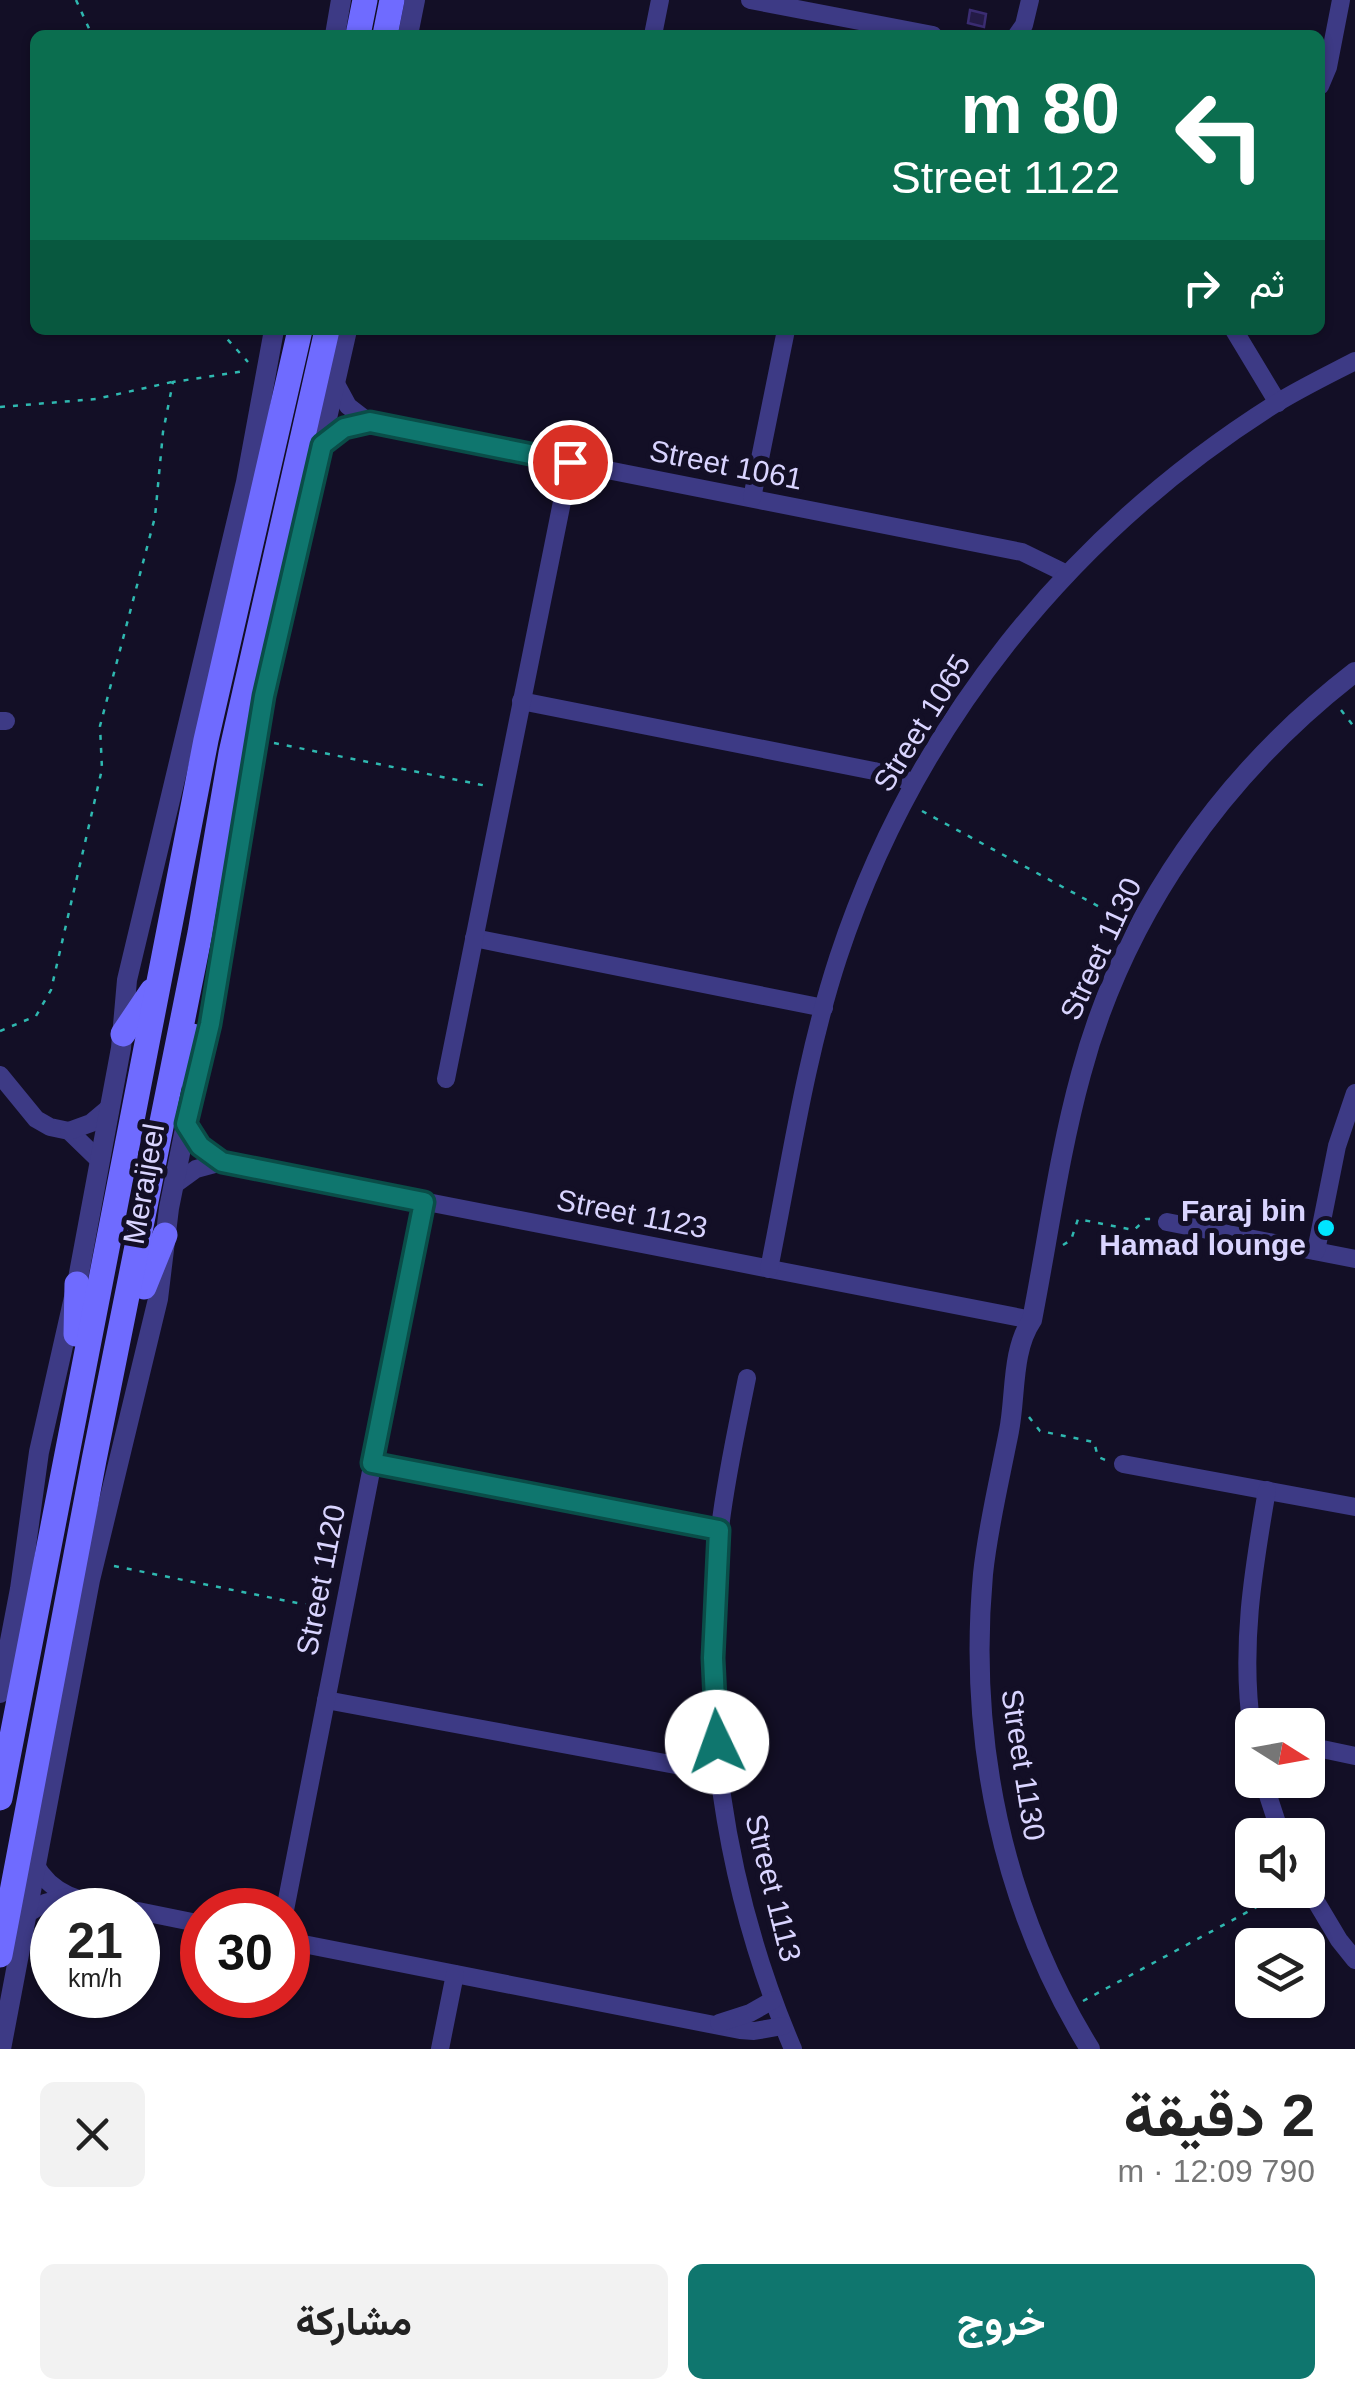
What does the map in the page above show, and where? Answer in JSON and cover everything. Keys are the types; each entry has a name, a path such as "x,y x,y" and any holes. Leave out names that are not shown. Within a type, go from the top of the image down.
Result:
{"main road":[{"path":"359,30 365,0"},
{"path":"386,30 392,0"},
{"name":"Meraijeel","path":"0,1798 206,740 299,335"},
{"name":"Meraijeel","path":"0,1956 200,933 231,753 326,335"},
{"path":"194,1086 192,1037 200,933"},
{"path":"123,1034 157,982"},
{"path":"94,1460 143,1290 166,1234"},
{"path":"51,1537 48,1496 76,1336 77,1284"}],"street":[{"path":"336,30 342,0"},
{"path":"409,30 415,0"},
{"path":"654,30 660,0"},
{"path":"750,0 907,30"},
{"path":"1020,30 1030,0"},
{"path":"1325,74 1341,0"},
{"path":"0,1692 20,1589 39,1452 77,1284 110,1107 123,1034 127,980 246,482 263,371 273,335"},
{"name":"Meraijeel","path":"1,2049 95,1562 158,1299 174,1185 208,1035 256,739 346,335"},
{"path":"752,498 785,335"},
{"path":"1237,335 1278,403"},
{"name":"Street 1065","path":"769,1269 824,1008 856,909 913,782 973,687 1067,574 1172,477 1278,403 1355,361"},
{"path":"335,382 348,406 370,422"},
{"path":"322,445 344,428 370,422"},
{"name":"Street 1061","path":"370,422 1022,552 1067,574"},
{"path":"446,1080 570,462"},
{"name":"Street 1130","path":"1090,2049 1033,1936 1006,1856 986,1762 979,1650 984,1569 1013,1414 1014,1386 1024,1337 1032,1320 1080,1074 1112,983 1138,928 1176,863 1235,785 1295,722 1355,672"},
{"path":"521,701 913,782"},
{"path":"474,938 824,1008"},
{"path":"0,1075 36,1119 69,1132 100,1162"},
{"path":"1316,1251 1337,1146 1355,1093"},
{"path":"69,1132 92,1123 110,1107"},
{"path":"186,1124 200,1146 222,1162"},
{"path":"174,1185 196,1168 222,1162"},
{"name":"Street 1123","path":"222,1162 1032,1320"},
{"name":"Street 1120","path":"289,1888 424,1202"},
{"path":"1167,1222 1355,1258"},
{"name":"Street 1113","path":"747,1378 719,1530 713,1658 720,1773 742,1893 773,2000 793,2049"},
{"path":"372,1463 719,1530"},
{"path":"1123,1464 1355,1507"},
{"path":"1250,1708 1246,1660 1248,1609 1267,1490"},
{"path":"326,1700 720,1773"},
{"path":"1325,1752 1355,1756"},
{"path":"35,1864 54,1888"},
{"path":"1321,1908 1355,1960"},
{"path":"25,1915 30,1912"},
{"path":"310,1945 754,2031 783,2026"},
{"path":"440,2049 455,1974"},
{"path":"714,2024 737,2019 773,2000"}],"path":[{"path":"76,0 90,30"},
{"path":"223,335 241,356 263,371"},
{"path":"0,406 96,399 173,382 263,371"},
{"path":"0,1031 36,1016 51,990 102,769 100,726 155,517 163,432 173,382"},
{"path":"1327,693 1355,728"},
{"path":"256,739 503,790"},
{"path":"904,801 1138,928"},
{"path":"1047,1242 1068,1244 1075,1223 1081,1219 1134,1230 1146,1219 1167,1222"},
{"path":"1013,1414 1030,1418 1040,1432 1094,1442 1100,1459 1123,1464"},
{"path":"95,1562 343,1613"},
{"path":"1068,2009 1255,1908"}],"building":[{"path":"970,10 986,14 984,27 968,23"}],"place":[{"name":"Faraj bin Hamad lounge","path":"1326,1228"}],"route":[{"path":"570,462 370,422 344,428 322,445 264,696 210,1024 186,1124 200,1146 222,1162 424,1202 372,1463 719,1530 713,1658 717,1742"}]}
